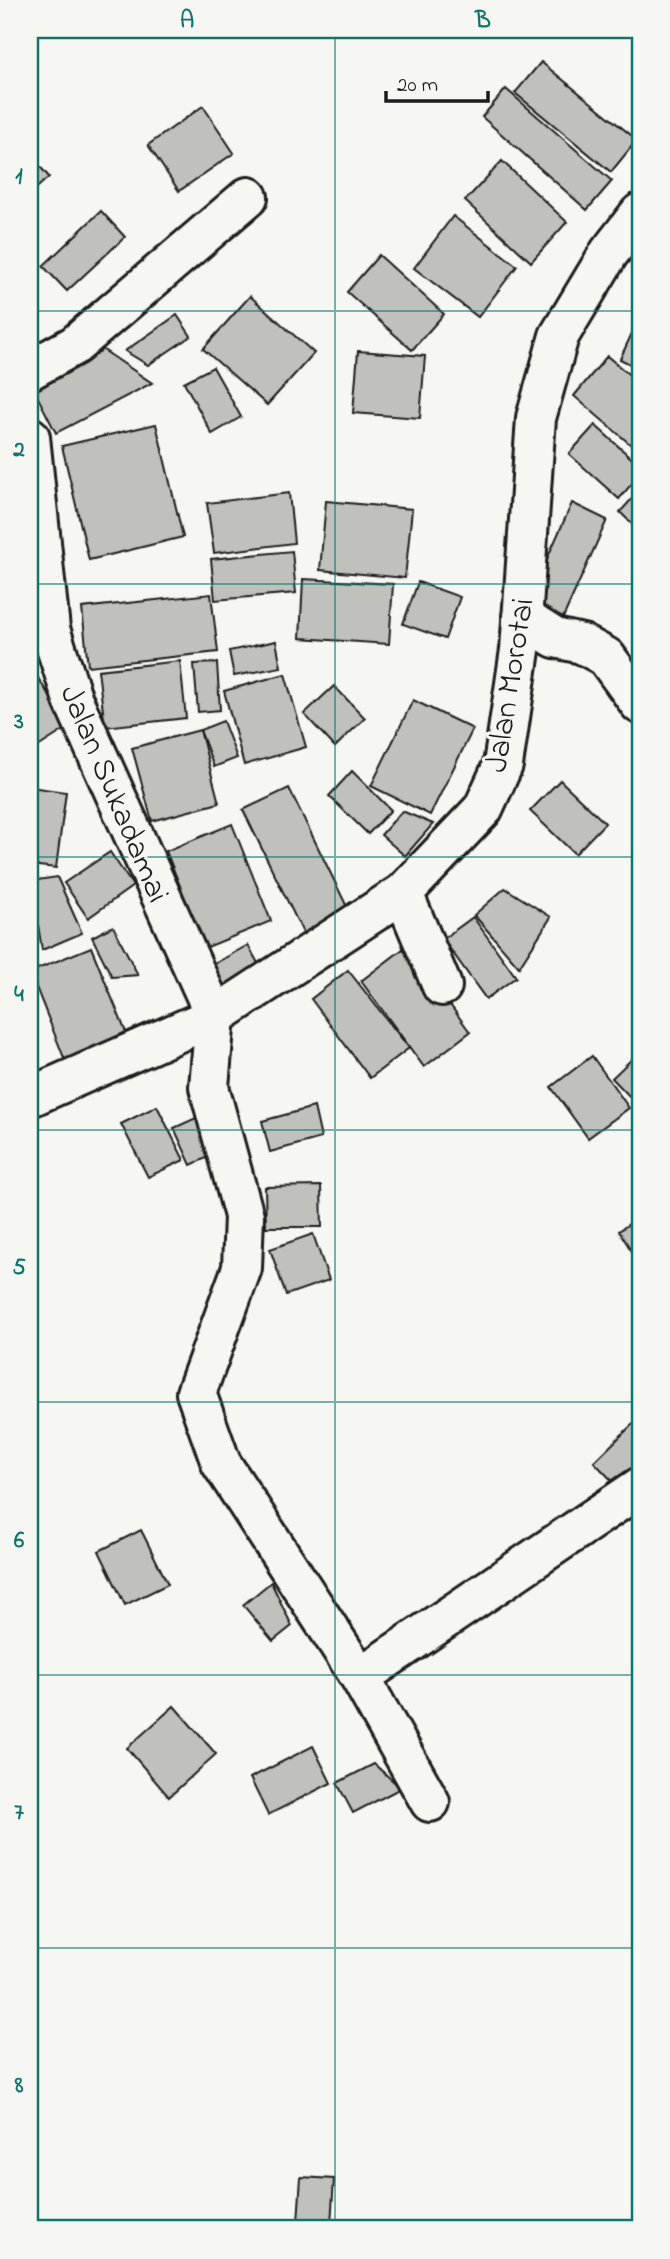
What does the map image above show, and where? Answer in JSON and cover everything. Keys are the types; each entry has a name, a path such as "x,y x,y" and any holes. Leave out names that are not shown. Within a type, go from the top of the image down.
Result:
{"street":[{"path":"30,370 75,345 248,197"},
{"name":"Jalan Morotai","path":"30,1097 215,1016 403,893 483,808 503,765 520,650 536,418 559,336 608,253 640,213"},
{"name":"Jalan Sukadamai","path":"30,437 50,629 69,688 215,1016"},
{"path":"522,617 555,639 582,644 606,656 640,704"},
{"path":"403,893 442,986"},
{"path":"215,1016 209,1087 244,1216 242,1268 196,1393 221,1463 360,1677 430,1802"},
{"path":"360,1677 640,1488"}],"building":[{"path":"541,62 637,140 611,172 515,93"},
{"path":"506,89 612,181 587,210 482,117"},
{"path":"203,106 234,153 179,191 148,145"},
{"path":"30,155 49,177 30,194"},
{"path":"502,161 567,222 531,262 465,201"},
{"path":"101,211 125,237 67,291 43,266"},
{"path":"453,216 517,266 478,317 414,268"},
{"path":"379,255 444,314 412,350 347,292"},
{"path":"250,296 314,353 267,405 203,349"},
{"path":"177,315 191,336 148,365 125,351"},
{"path":"633,331 640,331 640,369 620,359"},
{"path":"96,345 152,383 56,433 30,382"},
{"path":"358,351 425,356 420,418 353,413"},
{"path":"607,356 640,384 638,451 574,396"},
{"path":"213,367 241,417 212,434 184,382"},
{"path":"156,424 183,537 89,560 62,446"},
{"path":"595,425 640,466 640,474 619,499 569,454"},
{"path":"640,490 640,532 620,512"},
{"path":"289,493 294,543 214,553 207,503"},
{"path":"326,501 412,509 405,578 320,570"},
{"path":"572,503 607,520 563,618 528,601"},
{"path":"292,551 296,593 215,600 211,559"},
{"path":"303,579 393,584 389,644 300,638"},
{"path":"418,582 460,597 445,639 403,624"},
{"path":"211,594 218,652 88,666 82,608"},
{"path":"276,641 281,667 234,676 229,651"},
{"path":"180,661 186,718 105,727 98,670"},
{"path":"217,663 220,710 198,712 194,664"},
{"path":"33,670 69,727 30,752 30,672"},
{"path":"285,674 306,747 244,765 224,691"},
{"path":"334,686 365,718 335,747 304,714"},
{"path":"413,700 473,729 430,815 371,786"},
{"path":"223,721 237,758 214,767 200,730"},
{"path":"200,730 219,803 152,821 132,748"},
{"path":"352,771 391,810 368,834 329,796"},
{"path":"560,780 605,823 575,854 530,811"},
{"path":"30,787 66,792 56,868 30,865"},
{"path":"289,788 351,915 305,937 243,810"},
{"path":"402,811 433,824 405,856 381,835"},
{"path":"232,824 271,921 205,948 166,851"},
{"path":"110,852 133,886 88,918 64,883"},
{"path":"57,877 82,933 42,950 31,881"},
{"path":"505,888 551,917 519,967 474,915"},
{"path":"473,917 516,977 486,999 443,939"},
{"path":"113,926 138,975 112,977 92,937"},
{"path":"248,945 266,978 218,1006 198,973"},
{"path":"407,946 470,1032 424,1067 361,981"},
{"path":"91,947 132,1047 70,1073 30,972"},
{"path":"348,970 409,1048 370,1078 311,999"},
{"path":"640,1051 640,1099 636,1103 612,1078"},
{"path":"592,1056 629,1108 588,1138 551,1087"},
{"path":"157,1106 184,1160 148,1177 121,1124"},
{"path":"314,1107 321,1138 270,1152 262,1121"},
{"path":"207,1113 224,1150 191,1165 174,1128"},
{"path":"321,1186 322,1227 266,1227 265,1187"},
{"path":"640,1216 640,1264 619,1231"},
{"path":"313,1234 329,1280 286,1295 270,1249"},
{"path":"640,1417 640,1471 621,1490 594,1462"},
{"path":"141,1530 168,1584 125,1605 99,1551"},
{"path":"271,1582 292,1626 273,1641 243,1605"},
{"path":"174,1706 216,1754 169,1797 127,1748"},
{"path":"313,1746 331,1783 268,1815 250,1778"},
{"path":"374,1764 401,1788 353,1813 337,1783"},
{"path":"301,2177 334,2179 331,2224 298,2222"}]}
